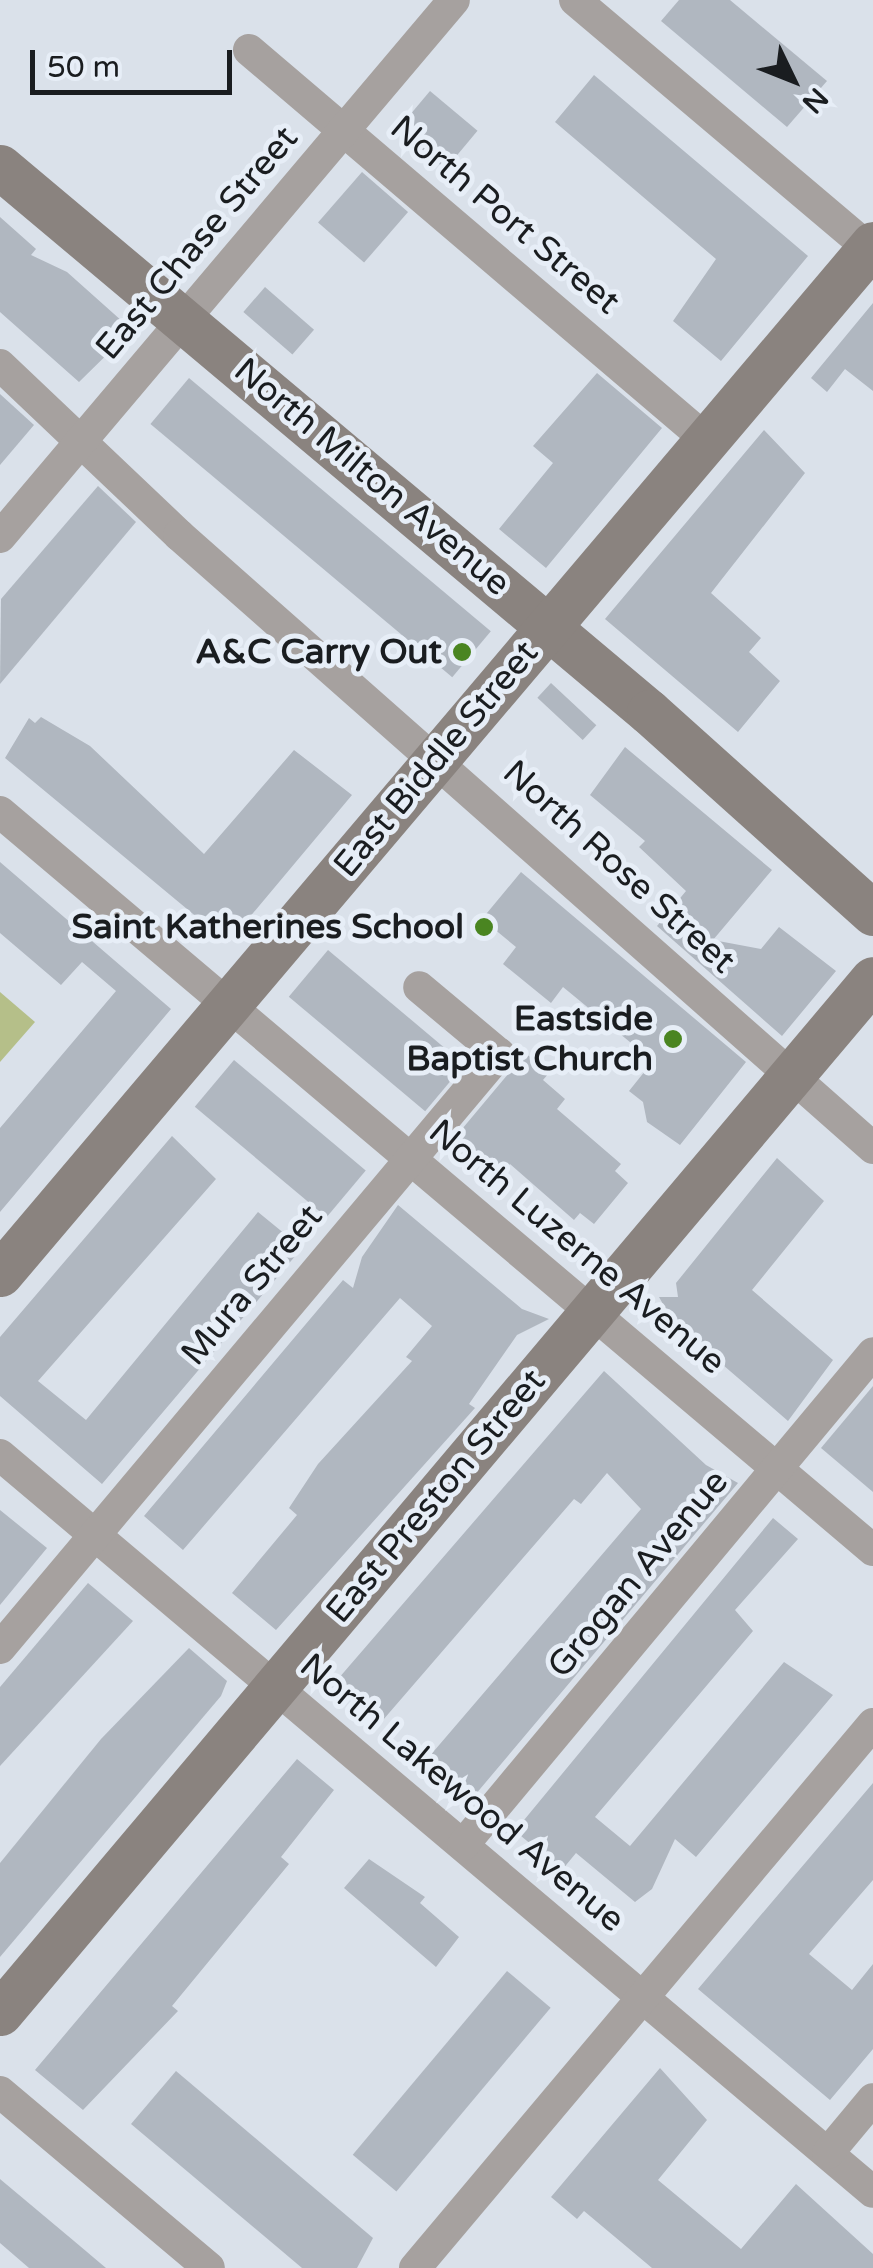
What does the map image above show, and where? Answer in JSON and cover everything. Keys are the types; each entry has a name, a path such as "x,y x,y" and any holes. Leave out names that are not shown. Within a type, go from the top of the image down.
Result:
{"street":[{"name":"East Chase Street","path":"0,537 454,0"},
{"path":"575,0 872,248"},
{"name":"North Port Street","path":"249,50 708,441"},
{"name":"North Milton Avenue","path":"0,166 548,627 873,913"},
{"name":"East Biddle Street","path":"0,1274 872,248"},
{"name":"North Rose Street","path":"0,365 873,1148"},
{"name":"North Luzerne Avenue","path":"0,812 873,1550"},
{"name":"East Preston Street","path":"0,2013 873,979"},
{"name":"Mura Street","path":"0,1648 499,1054 418,987"},
{"name":"Grogan Avenue","path":"463,1845 873,1353"},
{"name":"North Lakewood Avenue","path":"0,1455 873,2192"},
{"path":"415,2268 873,1724"},
{"path":"0,2092 209,2268"},
{"path":"828,2153 873,2099"}],"green space":[{"path":"0,992 35,1022 0,1062"}],"building":[{"path":"679,0 730,0 827,81 787,127 661,21"},
{"path":"594,75 808,256 721,361 673,321 716,259 555,122"},
{"path":"430,91 477,131 445,169 398,129"},
{"path":"362,172 408,212 364,263 318,223"},
{"path":"0,217 36,249 31,255 67,272 132,330 79,382 0,312"},
{"path":"265,287 314,330 292,355 243,312"},
{"path":"873,303 873,391 845,369 827,392 811,378"},
{"path":"597,373 662,428 546,568 499,529 553,463 533,446"},
{"path":"189,378 491,631 452,677 150,424"},
{"path":"0,394 34,425 0,465"},
{"path":"764,430 805,473 711,593 761,638 749,652 780,681 738,732 605,619"},
{"path":"98,486 136,522 0,684 1,599"},
{"path":"551,683 596,725 583,740 537,698"},
{"path":"41,717 90,746 204,854 294,750 352,795 228,943 5,758 29,718 35,723"},
{"path":"625,747 772,870 713,940 761,949 779,927 836,971 782,1036 657,926 686,891 639,847 645,841 590,795"},
{"path":"0,862 171,1009 0,1212 0,1128 116,991 82,962 61,985 0,933"},
{"path":"521,872 746,1062 680,1145 647,1122 643,1102 629,1091 653,1061 563,987 551,1003 503,964 516,947 482,919"},
{"path":"328,950 464,1064 425,1111 289,997"},
{"path":"517,1046 549,1073 543,1080 565,1099 557,1109 621,1164 615,1171 628,1183 594,1224 580,1213 574,1220 510,1164 501,1174 457,1135 514,1067"},
{"path":"234,1060 366,1171 327,1217 195,1107"},
{"path":"172,1136 216,1179 38,1381 86,1420 258,1212 302,1248 102,1484 0,1396 0,1337"},
{"path":"777,1158 824,1201 752,1290 833,1360 788,1421 673,1322 659,1297 678,1297 676,1283"},
{"path":"398,1205 522,1309 549,1319 517,1335 469,1404 475,1408 276,1630 232,1593 297,1515 289,1508 318,1464 412,1361 406,1357 432,1326 400,1298 183,1550 144,1516 343,1280 353,1288 362,1257"},
{"path":"604,1371 706,1465 738,1483 475,1795 428,1758 641,1509 607,1473 581,1504 574,1499 383,1720 338,1679"},
{"path":"873,1386 873,1492 821,1448"},
{"path":"0,1510 47,1548 0,1605"},
{"path":"773,1518 798,1539 735,1610 753,1631 595,1817 630,1846 784,1662 833,1695 696,1857 675,1839 652,1889 635,1902 576,1853 562,1870 515,1831"},
{"path":"88,1583 133,1621 0,1766 0,1687"},
{"path":"189,1648 227,1681 221,1696 0,1957 0,1863 101,1739"},
{"path":"297,1759 334,1790 281,1857 289,1864 172,2006 178,2011 83,2110 35,2070"},
{"path":"873,1783 873,1880 809,1954 852,1990 873,1964 873,2049 830,2100 698,1989"},
{"path":"369,1859 425,1897 420,1903 459,1937 436,1967 344,1888"},
{"path":"507,1971 551,2008 396,2191 353,2155"},
{"path":"660,2068 707,2120 658,2180 741,2249 796,2184 873,2254 873,2268 652,2268 584,2211 577,2219 551,2197"},
{"path":"176,2071 373,2238 357,2268 302,2268 131,2124"},
{"path":"0,2179 106,2268 29,2268 0,2243"}],"place":[{"name":"A&C Carry Out","path":"462,652"},
{"name":"Saint Katherines School","path":"484,927"},
{"name":"Eastside Baptist Church","path":"673,1039"}]}
